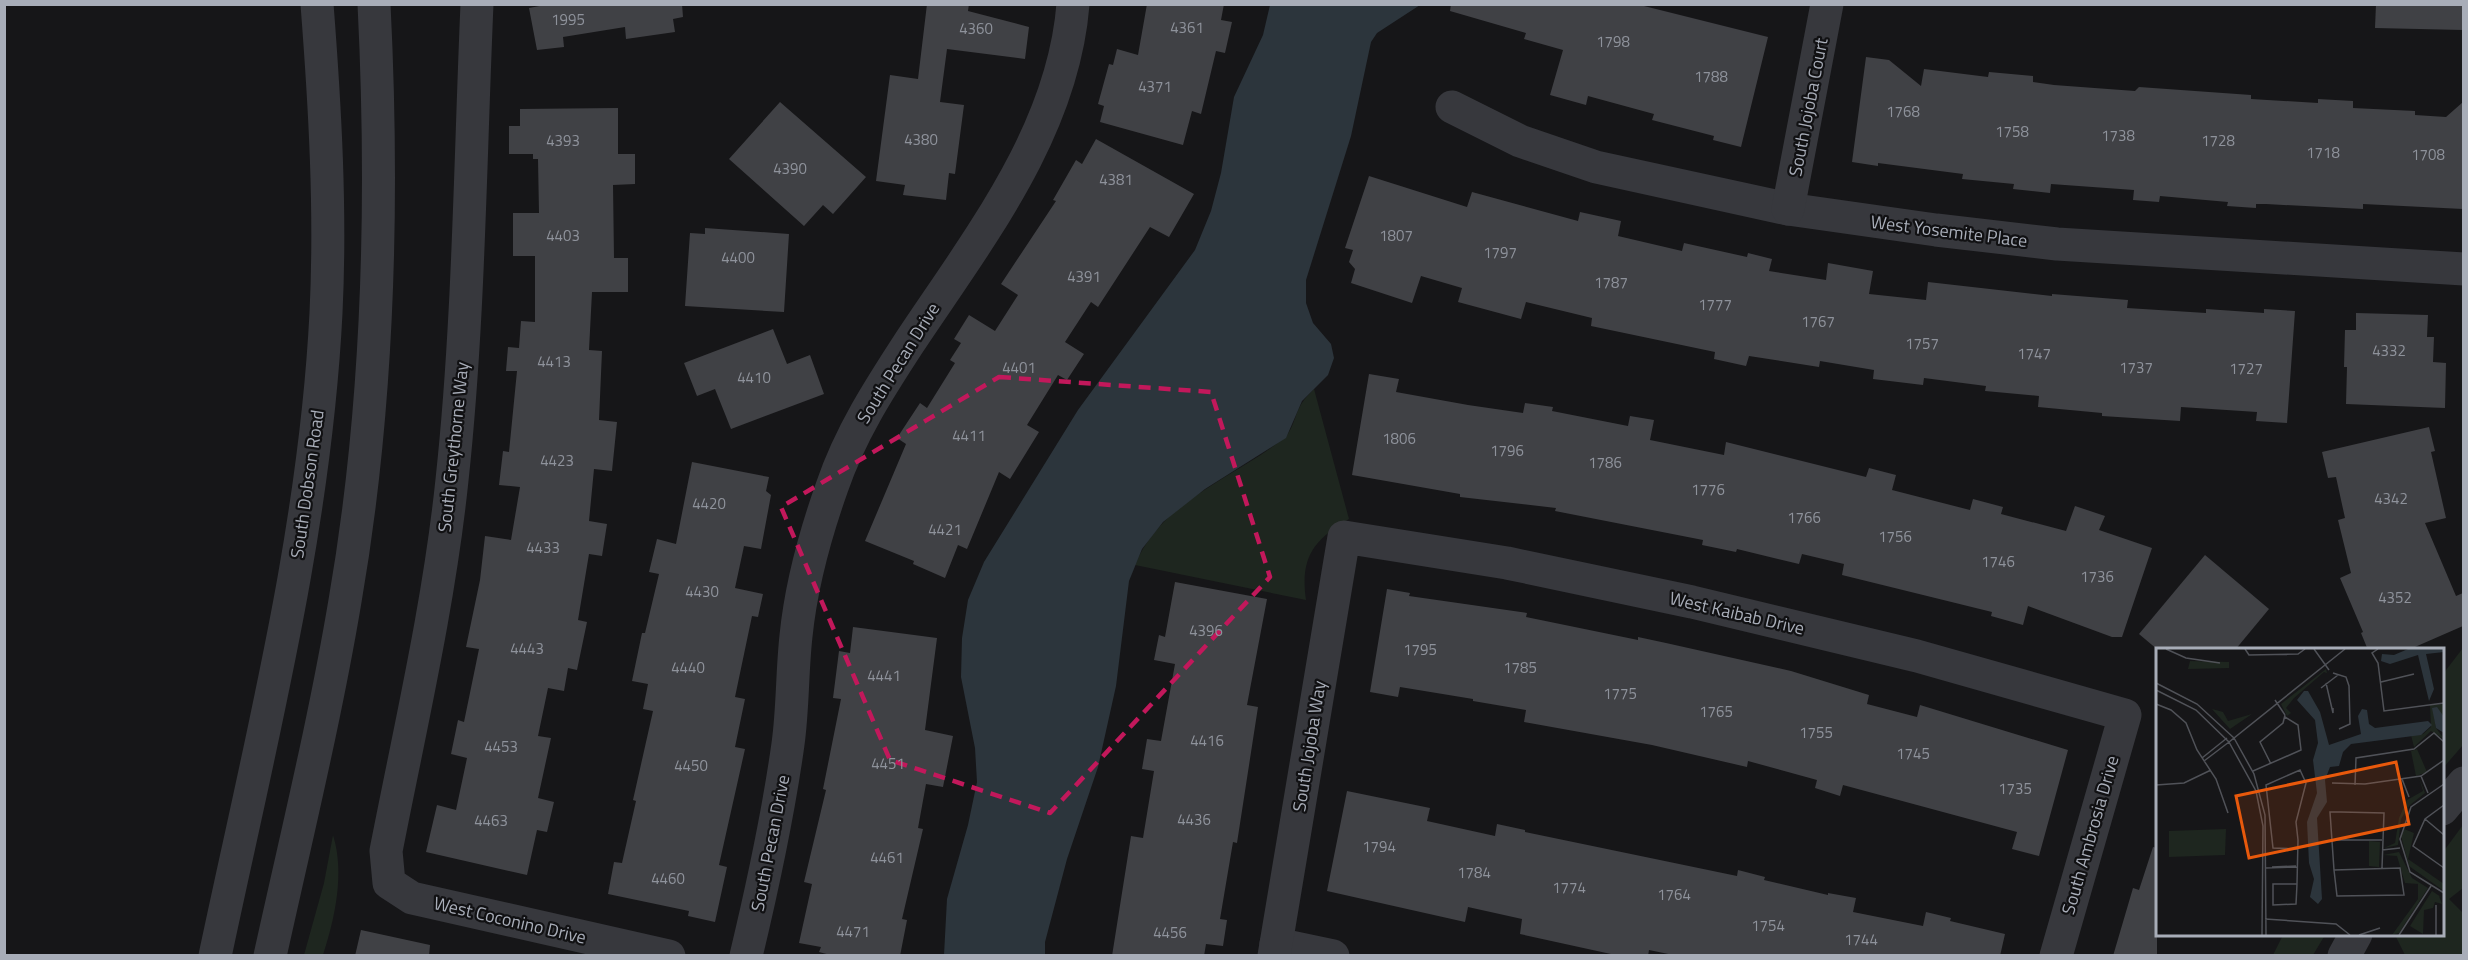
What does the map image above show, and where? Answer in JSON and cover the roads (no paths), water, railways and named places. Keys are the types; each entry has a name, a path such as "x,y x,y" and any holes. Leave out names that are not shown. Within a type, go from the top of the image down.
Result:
{"street":[{"name":"South Dobson Road","path":"215,956 284,635 304,523 317,418 326,313 326,207 324,93 317,4"},
{"path":"270,956 306,795 345,600 362,482 373,368 377,244 379,144 374,4"},
{"name":"South Greythorne Way","path":"389,884 386,851 433,614 452,483 460,383 477,4"},
{"name":"South Pecan Drive","path":"746,956 775,830 789,741 796,635 808,568 832,485 866,409 995,212 1030,151 1056,89 1071,33 1074,4"},
{"name":"South Jojoba Court","path":"1788,209 1827,4"},
{"name":"West Yosemite Place","path":"1452,107 1520,141 1596,167 1788,209 2057,244 2463,269"},
{"name":"West Kaibab Drive","path":"1344,537 1507,562 1692,602 1917,656 2125,715"},
{"name":"South Jojoba Way","path":"1275,950 1344,537"},
{"name":"South Ambrosia Drive","path":"2056,956 2125,715"},
{"path":"2444,807 2463,783"},
{"name":"West Coconino Drive","path":"389,884 412,898 669,956"},
{"path":"2344,956 2355,936"},
{"path":"1275,950 1333,956"}]}
